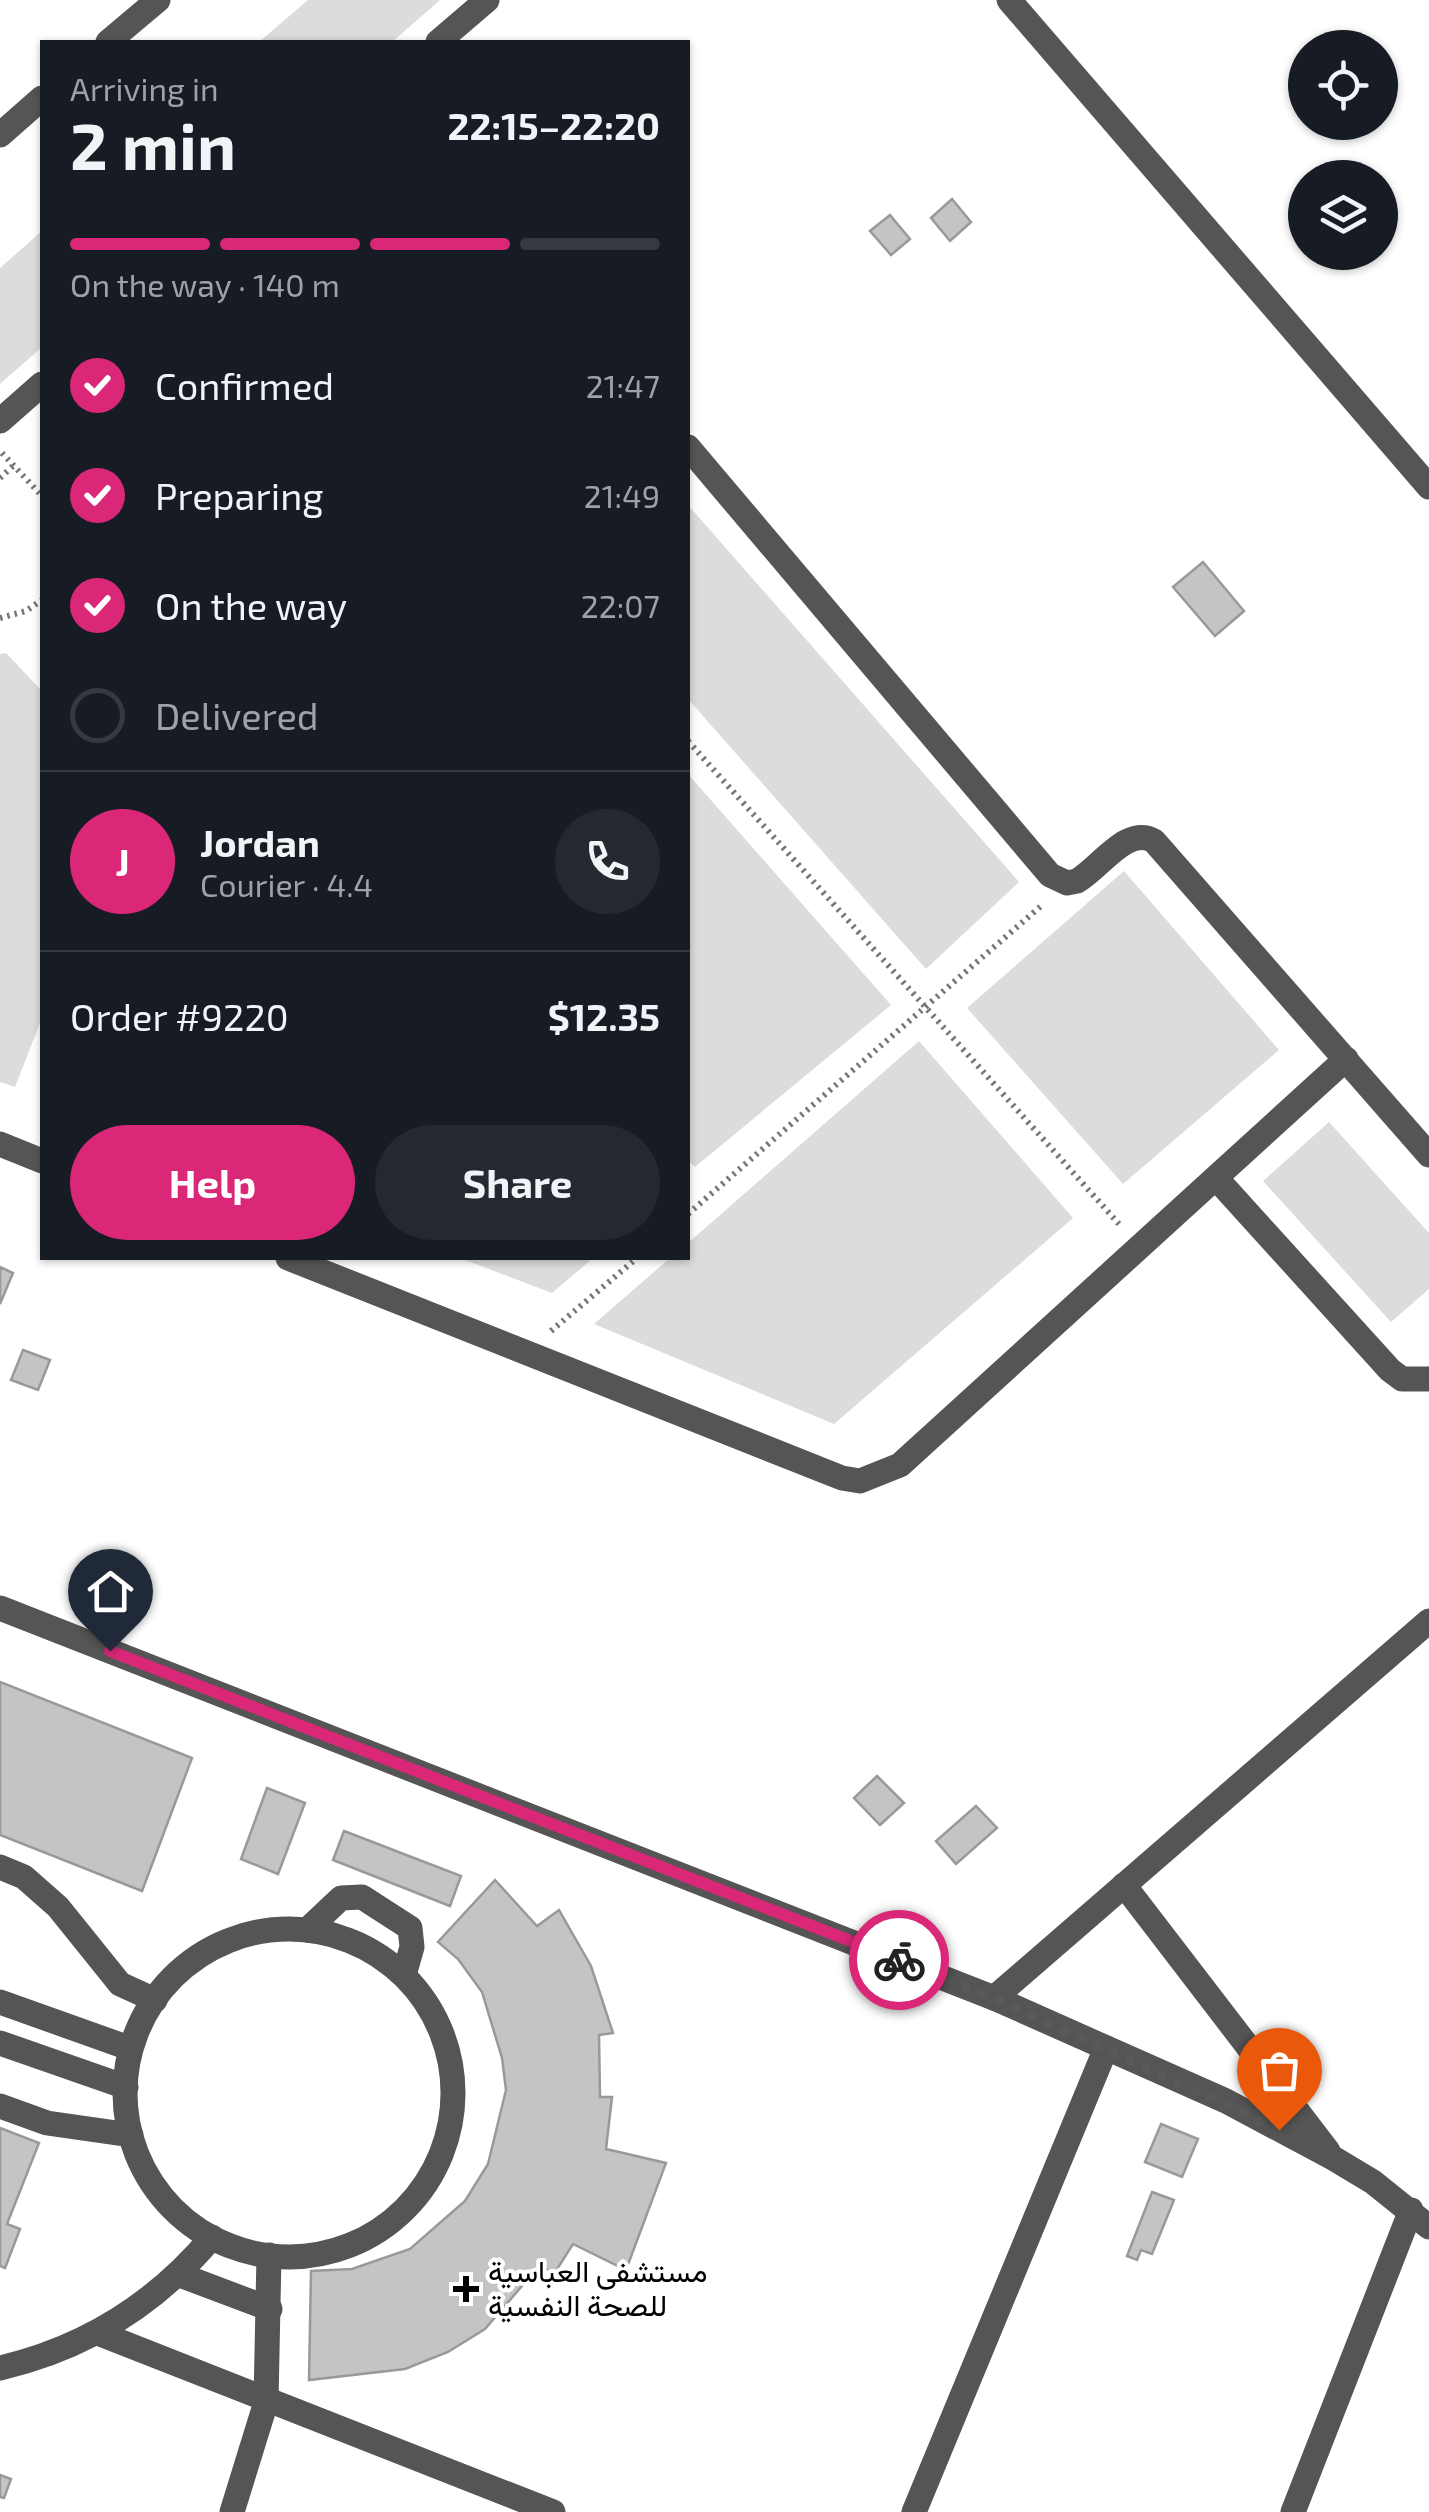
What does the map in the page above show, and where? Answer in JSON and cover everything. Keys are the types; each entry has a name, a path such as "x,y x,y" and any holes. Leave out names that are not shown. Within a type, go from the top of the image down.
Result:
{"lane":[{"path":"110,40 158,0"},
{"path":"440,40 487,0"},
{"path":"1009,0 1425,472"},
{"path":"0,135 40,100"},
{"path":"0,421 40,386"},
{"path":"690,449 1050,875 1067,884 1086,876 1130,839 1147,837 1154,841 1429,1155"},
{"path":"293,1260 842,1478 860,1481 900,1465 1346,1059"},
{"path":"0,1144 40,1160"},
{"path":"1216,1178 1390,1370 1402,1379 1429,1379"},
{"path":"0,1608 994,1998 1226,2101 1333,2158 1420,2219 1293,2512"},
{"path":"994,1998 1429,1620"},
{"path":"0,1867 24,1877 58,1907 120,1984 154,2000"},
{"path":"1124,1885 1333,2158"},
{"path":"306,1930 341,1898 362,1897 410,1928 412,1947 404,1976"},
{"path":"271,1930 306,1930 359,1944 404,1976 428,2004 444,2037 453,2072 453,2110 445,2146 429,2180 406,2209 377,2232 342,2248 307,2256 270,2256 212,2238 160,2195 131,2135 126,2087 130,2048 154,2000 177,1974 206,1952 271,1930"},
{"path":"0,2002 130,2048"},
{"path":"0,2042 126,2087"},
{"path":"914,2512 1106,2048"},
{"path":"0,2106 47,2123 131,2135"},
{"path":"0,2368 98,2333 154,2298 180,2276 212,2238"},
{"path":"232,2512 266,2402 270,2256"},
{"path":"180,2276 270,2309"},
{"path":"98,2333 553,2512"}],"path":[{"path":"0,450 40,494"},
{"path":"0,478 14,465"},
{"path":"0,618 26,611 40,601"},
{"path":"690,743 1139,1247"},
{"path":"690,1212 1067,884"},
{"path":"690,1200 696,1206"},
{"path":"527,1352 635,1260"}],"shaded area":[{"path":"308,0 440,0 394,40 261,40"},
{"path":"40,233 40,349 0,384 0,268"},
{"path":"690,507 1019,882 926,969 690,701"},
{"path":"6,653 40,689 40,1023 15,1087 0,1082 0,654"},
{"path":"690,776 891,1005 695,1167 690,1163"},
{"path":"1124,871 1279,1050 1123,1184 967,1008"},
{"path":"919,1041 1073,1218 834,1424 594,1324 668,1260 690,1260 690,1241"},
{"path":"1329,1122 1429,1233 1429,1289 1391,1322 1263,1181"},
{"path":"465,1260 591,1260 552,1293"}],"building":[{"path":"952,199 971,222 950,241 931,218"},
{"path":"890,215 910,239 891,255 870,231"},
{"path":"1203,562 1244,611 1215,636 1173,587"},
{"path":"0,1267 13,1273 0,1304"},
{"path":"23,1350 50,1360 38,1390 11,1380"},
{"path":"0,1682 192,1758 142,1891 0,1835"},
{"path":"877,1776 904,1803 880,1825 854,1798"},
{"path":"267,1788 305,1803 278,1874 241,1859"},
{"path":"976,1806 997,1828 956,1864 936,1841"},
{"path":"344,1831 461,1876 450,1906 333,1860"},
{"path":"495,1880 537,1926 559,1910 591,1966 613,2033 599,2035 600,2097 612,2097 606,2149 666,2163 626,2270 573,2244 554,2274 540,2265 485,2329 448,2352 405,2369 309,2380 311,2271 352,2269 410,2249 465,2201 488,2164 506,2090 502,2058 482,1992 458,1959 438,1942"},
{"path":"1161,2124 1198,2139 1182,2177 1145,2162"},
{"path":"0,2128 39,2143 7,2224 20,2229 5,2268 0,2266"},
{"path":"1152,2192 1174,2200 1152,2254 1141,2250 1137,2260 1127,2256"},
{"path":"0,2475 11,2479 4,2498 0,2497"}],"way so far":[{"path":"899,1960 1226,2101 1279,2130"}],"place":[{"name":"مستشفى العباسية للصحة النفسية","path":"466,2289"}],"route":[{"path":"110,1651 899,1960"}]}
